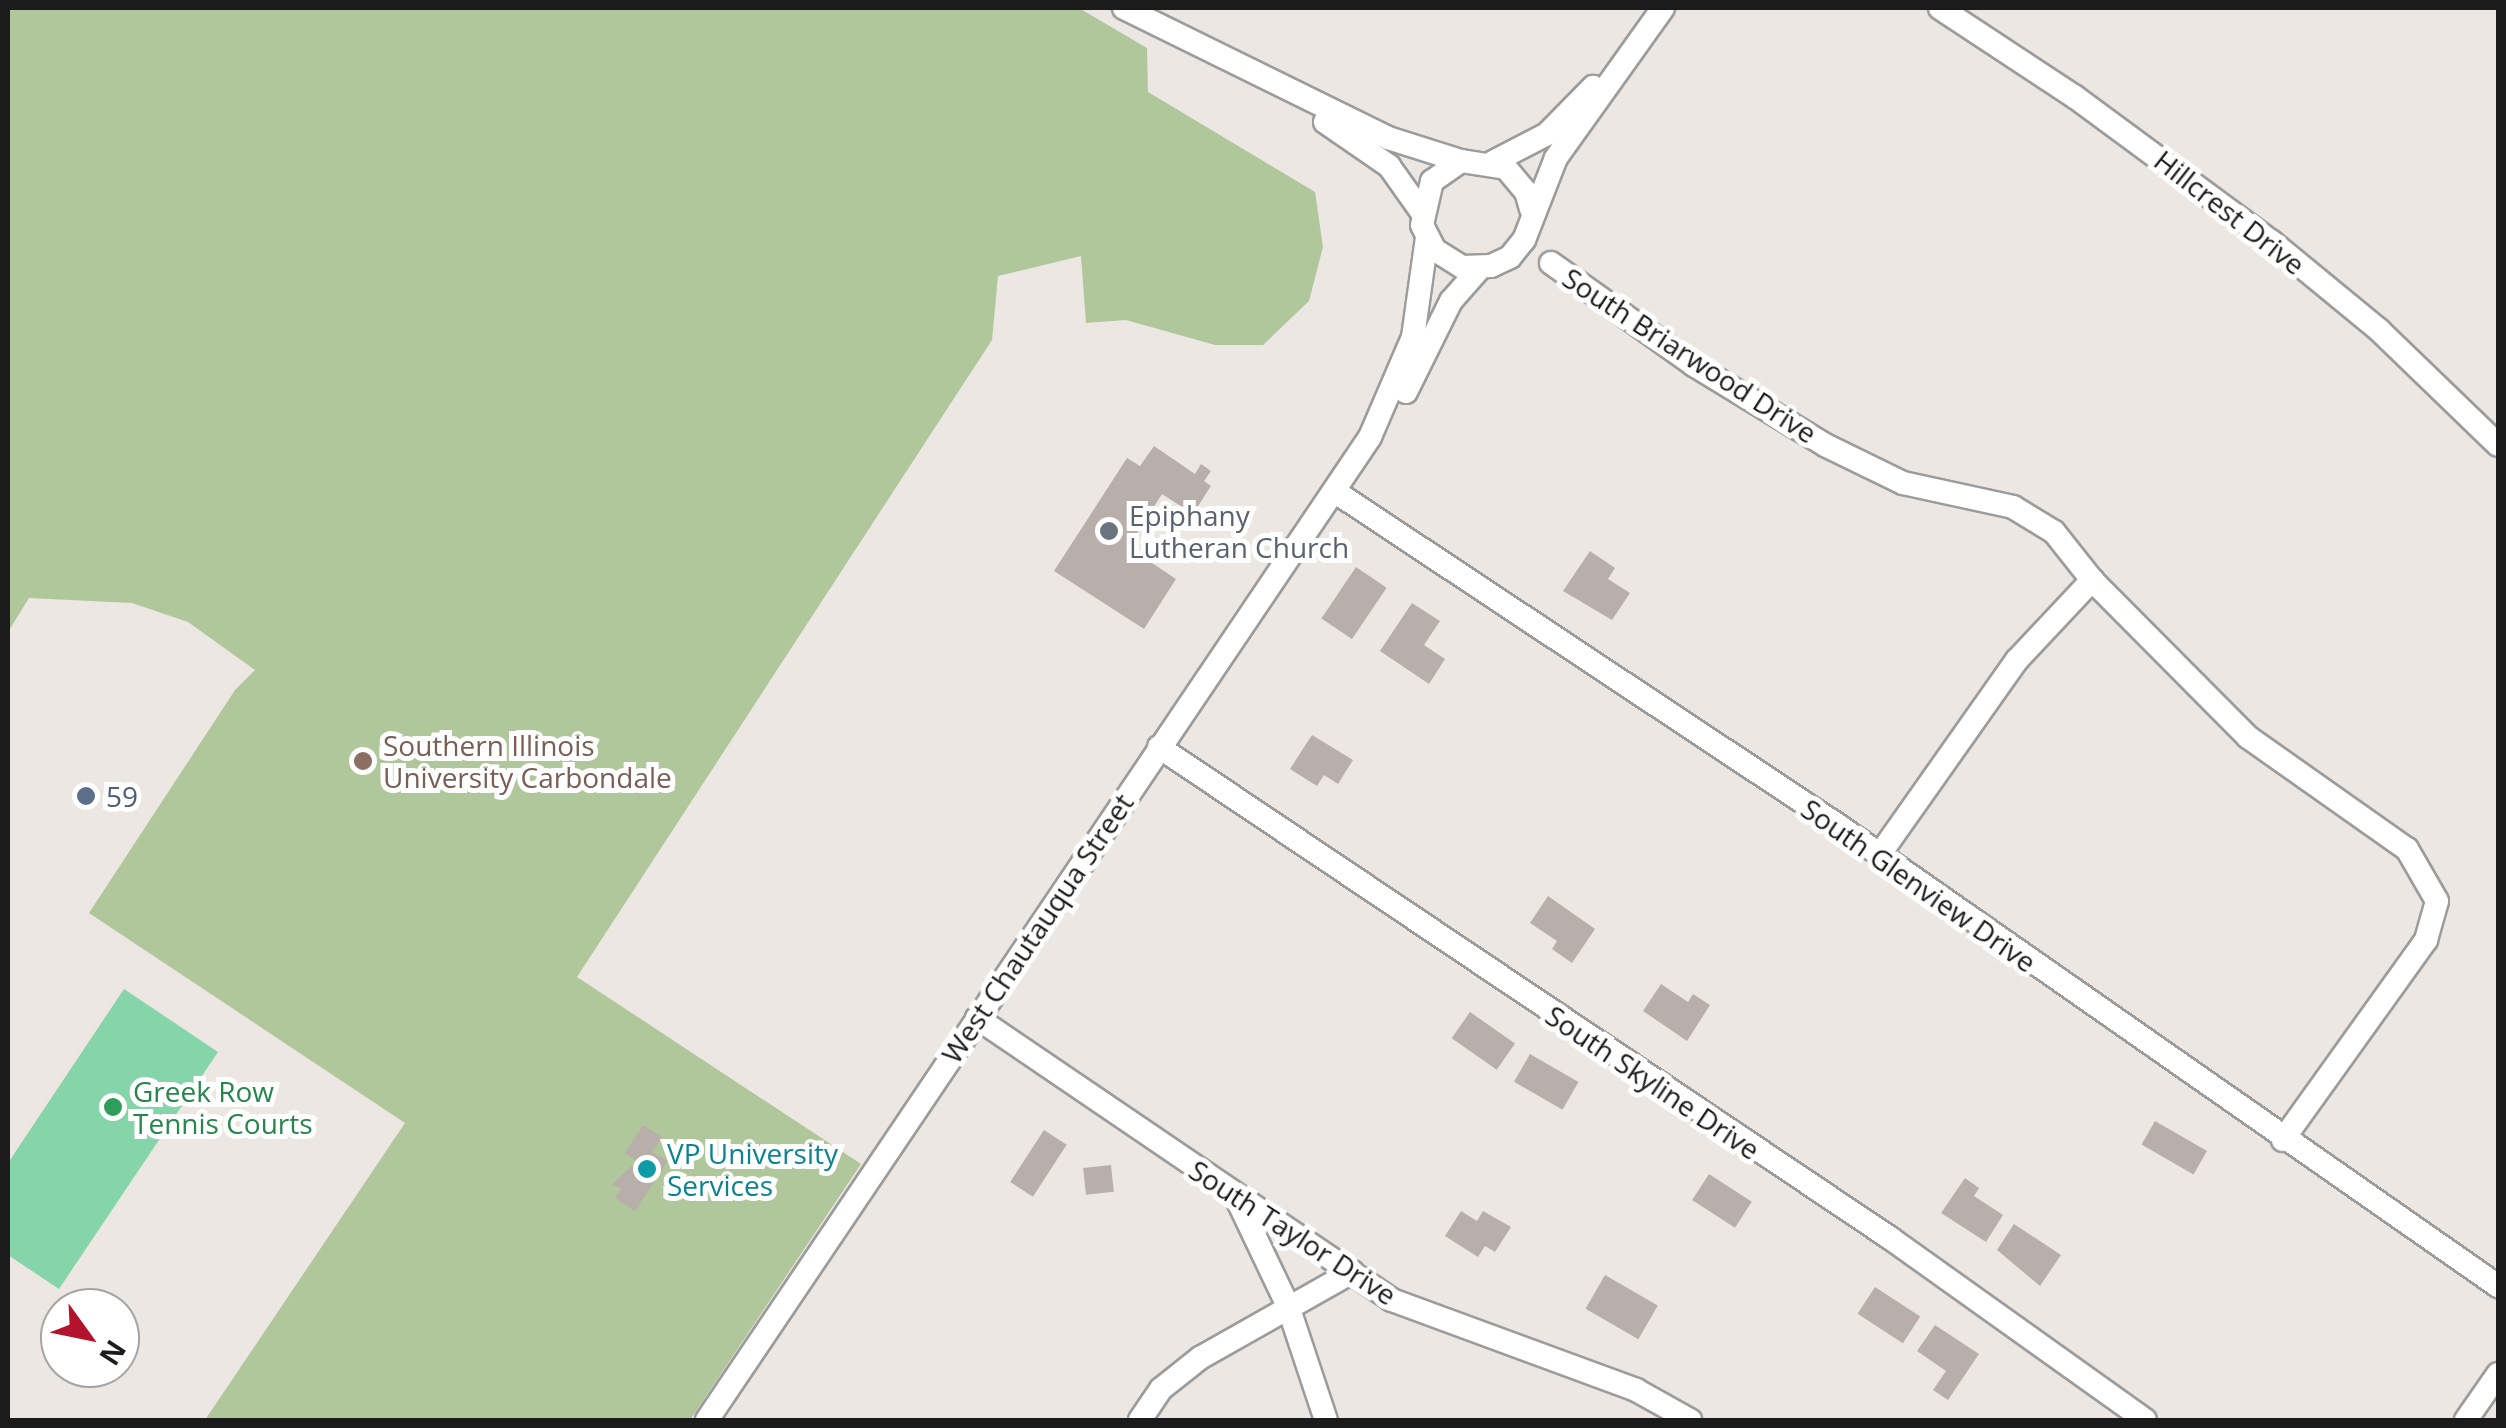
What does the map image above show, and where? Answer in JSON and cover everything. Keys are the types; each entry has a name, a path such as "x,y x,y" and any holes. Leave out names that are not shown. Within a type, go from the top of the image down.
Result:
{"street":[{"path":"1124,8 1388,138 1461,161 1493,162 1560,124 1652,8"},
{"name":"West Chautauqua Street","path":"706,1420 1159,746 1370,437 1401,401 1451,301 1480,268 1518,249 1530,210 1556,158 1664,8"},
{"name":"Hillcrest Drive","path":"1940,8 2075,96 2272,242 2380,330 2498,445"},
{"path":"1270,83 1388,166 1421,210"},
{"path":"1421,210 1432,181 1461,161"},
{"path":"1493,162 1519,180 1530,210"},
{"name":"West Chautauqua Street","path":"1370,437 1413,337 1427,238 1421,210"},
{"path":"1427,238 1446,260 1480,268"},
{"name":"South Briarwood Drive","path":"1551,263 1694,365 1825,445 1903,483 2013,507 2054,532 2092,580 2248,737 2406,849 2437,901 2426,940 2284,1140"},
{"name":"South Glenview Drive","path":"1334,491 1880,854 2498,1286"},
{"path":"1880,854 2017,660 2092,580"},
{"name":"South Skyline Drive","path":"1159,746 1890,1238 2145,1420"},
{"name":"South Taylor Drive","path":"977,1018 1392,1300 1636,1390 1690,1420"},
{"path":"1235,1194 1288,1306 1326,1420"},
{"path":"1140,1420 1161,1390 1200,1358 1352,1272"},
{"path":"2466,1420 2498,1374"}],"green space":[{"name":"Southern Illinois University Carbondale","path":"8,8 1079,8 1147,48 1148,92 1315,192 1323,247 1309,301 1263,345 1215,345 1126,320 1086,323 1081,256 998,276 992,340 577,977 861,1164 690,1420 205,1420 405,1123 89,913 235,690 255,670 188,622 132,603 29,598 8,632"},
{"name":"Greek Row Tennis Courts","path":"124,989 218,1052 60,1288 8,1255 8,1163"}],"building":[{"name":"Epiphany Lutheran Church","path":"1154,446 1195,474 1201,464 1211,471 1204,481 1211,486 1193,514 1162,494 1128,547 1176,579 1144,629 1054,571 1127,458 1140,466"},
{"path":"1590,551 1615,568 1608,579 1630,593 1612,620 1563,591"},
{"path":"1356,567 1387,588 1352,639 1321,618"},
{"path":"1412,603 1440,621 1424,645 1445,659 1429,684 1380,651"},
{"path":"1312,735 1353,760 1338,784 1324,775 1317,786 1290,769"},
{"path":"1548,896 1595,929 1572,963 1552,949 1557,941 1530,923"},
{"path":"1661,984 1688,1002 1693,994 1710,1005 1687,1041 1643,1011"},
{"path":"1470,1012 1515,1044 1497,1070 1452,1038"},
{"path":"1530,1054 1578,1082 1562,1110 1514,1082"},
{"path":"2155,1121 2207,1151 2193,1174 2142,1144"},
{"name":"VP University Services","path":"643,1125 662,1137 652,1152 668,1161 635,1211 615,1198 621,1189 612,1184 637,1161 625,1153"},
{"path":"1044,1130 1067,1145 1033,1197 1010,1182"},
{"path":"1111,1165 1114,1192 1086,1195 1083,1168"},
{"path":"1709,1174 1752,1202 1735,1228 1692,1200"},
{"path":"1965,1178 1979,1188 1974,1196 2003,1215 1986,1242 1941,1213"},
{"path":"1461,1211 1477,1221 1483,1211 1511,1227 1495,1252 1485,1246 1478,1257 1445,1236"},
{"path":"2014,1224 2061,1255 2040,1286 1997,1250"},
{"path":"1605,1275 1658,1306 1638,1339 1586,1309"},
{"path":"1875,1287 1920,1316 1903,1343 1858,1314"},
{"path":"1935,1325 1979,1354 1948,1400 1933,1390 1946,1371 1917,1351"}],"place":[{"name":"Epiphany Lutheran Church","path":"1109,531"},
{"name":"Southern Illinois University Carbondale","path":"363,761"},
{"name":"59","path":"86,796"},
{"name":"Greek Row Tennis Courts","path":"113,1107"},
{"name":"VP University Services","path":"647,1169"}]}
